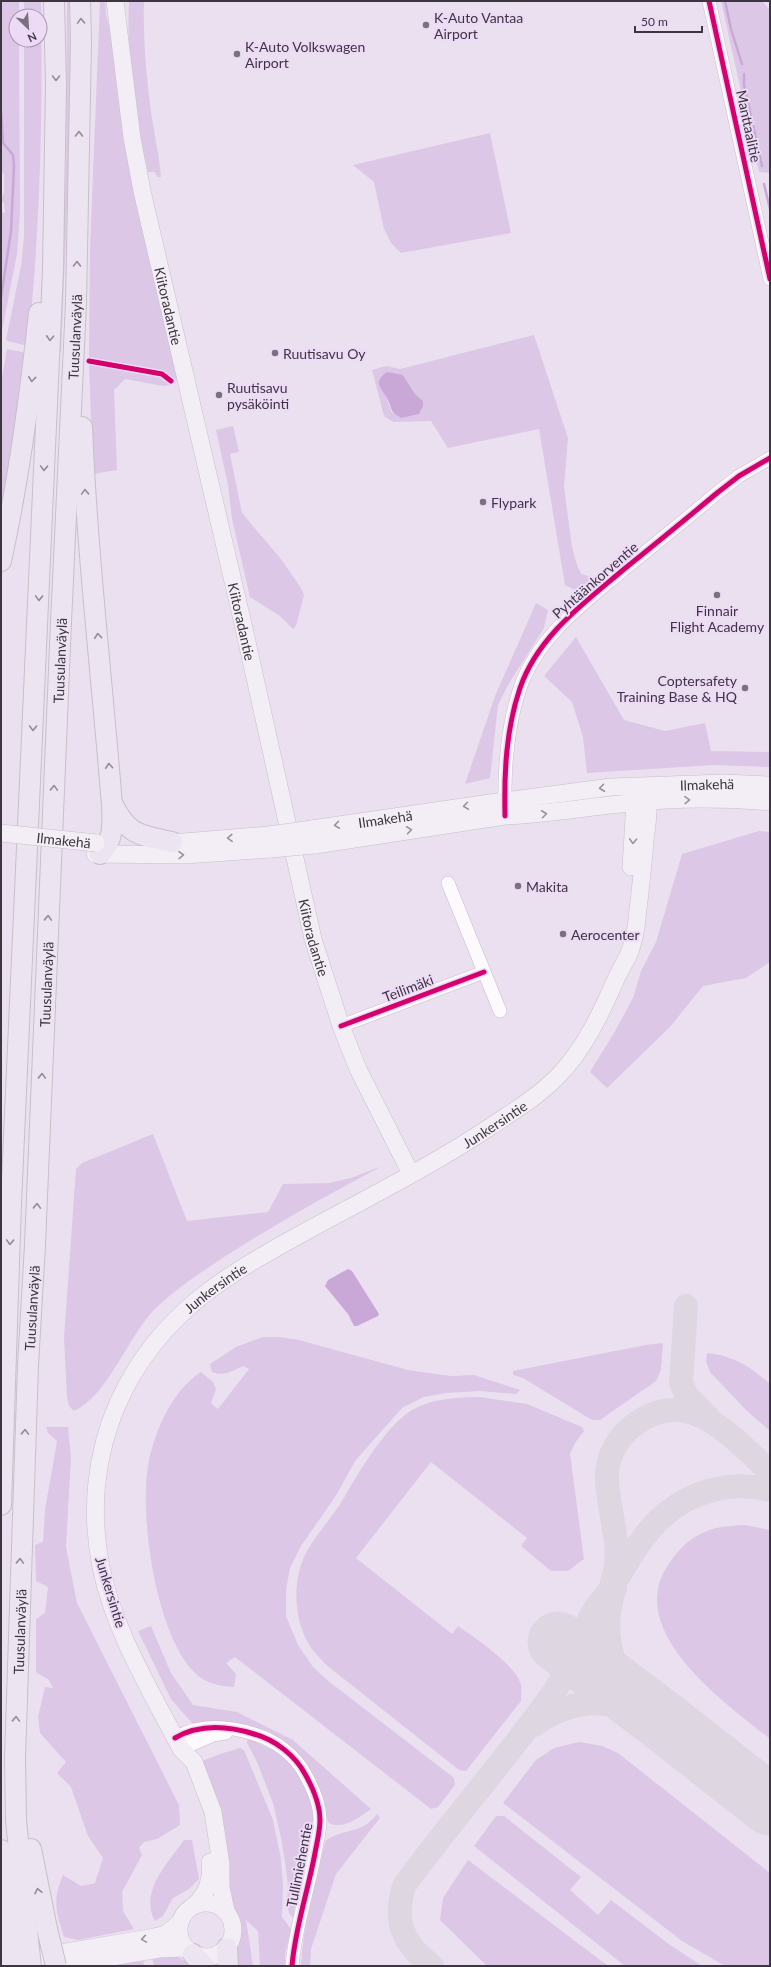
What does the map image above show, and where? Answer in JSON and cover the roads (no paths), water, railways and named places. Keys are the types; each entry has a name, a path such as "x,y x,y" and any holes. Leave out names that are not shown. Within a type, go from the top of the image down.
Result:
{"highway":[{"name":"Tuusulanväylä","path":"1,1505 11,1203 53,277 55,159 54,1"},
{"name":"Tuusulanväylä","path":"12,1966 17,1932 15,1758 28,1365 35,1244 60,638 76,303 81,41 80,1"},
{"path":"1,561 14,499 29,407 55,159"},
{"path":"76,303 86,515 112,805 113,828 100,849"},
{"path":"112,805 127,827 148,838 172,842"},
{"path":"1,1399 6,1363"},
{"path":"15,1758 37,1887 56,1966"},
{"name":"Tuusulanväylä","path":"1,1850 17,1932 31,1966"}],"main road":[{"name":"Kiitoradantie","path":"115,1 132,138 142,191 243,624 311,932 341,1026 358,1069 411,1174"},
{"name":"Kiitoradantie","path":"122,55 124,1"},
{"name":"Ilmakehä","path":"641,797 724,784 770,785"},
{"name":"Ilmakehä","path":"1,843 185,855 505,809 611,787 641,797 770,802"},
{"name":"Junkersintie","path":"194,1905 205,1894 209,1886 211,1866 204,1818 184,1767 178,1744 122,1630 102,1570 97,1542 95,1511 96,1479 104,1442 113,1415 126,1385 143,1358 166,1328 190,1304 249,1262 411,1174 477,1136 528,1102 559,1074 592,1029 617,976 625,929 641,797"},
{"name":"Ilmakehä","path":"1,833 100,849 172,842 270,842"},
{"name":"Junkersintie","path":"178,1744 194,1762 213,1812 221,1864 221,1887 226,1911"},
{"path":"1,1963 166,1934 179,1923 182,1916 194,1905 210,1904 226,1911 233,1923 234,1929 227,1957 194,1956 159,1949 59,1966"},
{"path":"179,1923 180,1939 194,1956"}],"street":[{"name":"Manttaalitie","path":"710,1 770,279"},
{"name":"Pyhtäänkorventie","path":"505,809 506,755 512,718 521,687 532,662 547,641 570,615 717,493 743,473 770,458"},
{"path":"448,883 500,1011"},
{"name":"Teilimäki","path":"341,1026 484,972"},
{"name":"Tullimiehentie","path":"178,1744 186,1732 196,1729 232,1728 269,1740 288,1753 301,1767 318,1802 320,1829 294,1944 292,1966"}],"waterway":[{"path":"725,1 731,29 742,64"},
{"path":"744,74 744,85 762,166"},
{"path":"1,110 3,143 13,155 14,166 11,231 1,298"},
{"path":"764,184 770,209"}],"place":[{"name":"K-Auto Vantaa Airport","path":"426,25"},
{"name":"K-Auto Volkswagen Airport","path":"237,54"},
{"name":"Ruutisavu Oy","path":"275,353"},
{"name":"Ruutisavu pysäköinti","path":"219,395"},
{"name":"Flypark","path":"483,502"},
{"name":"Finnair Flight Academy","path":"717,595"},
{"name":"Coptersafety Training Base & HQ","path":"745,688"},
{"name":"Makita","path":"518,886"},
{"name":"Aerocenter","path":"563,934"}]}
